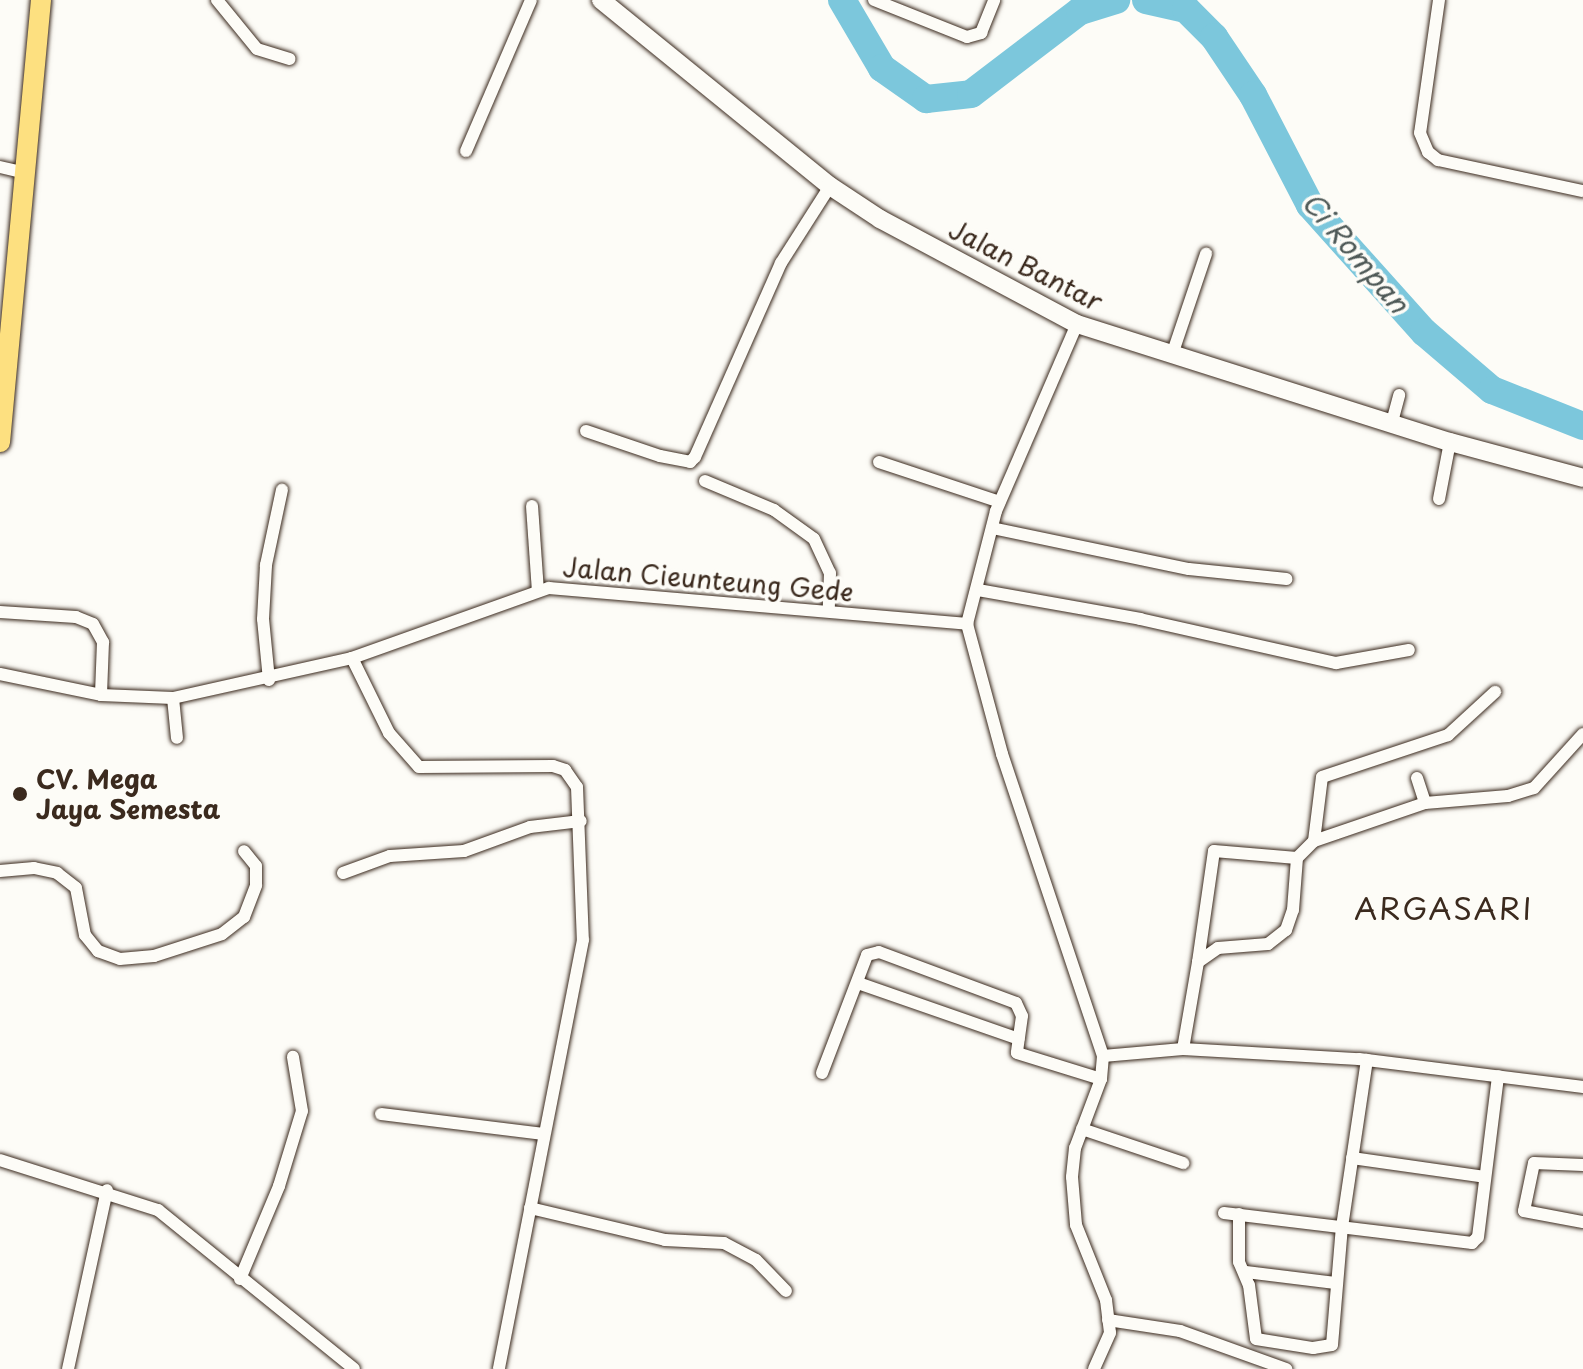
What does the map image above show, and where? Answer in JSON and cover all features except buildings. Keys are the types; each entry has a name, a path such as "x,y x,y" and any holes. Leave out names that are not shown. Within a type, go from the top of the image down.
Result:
{"main road":[{"path":"0,442 41,0"}],"street":[{"path":"217,0 257,49 290,59"},
{"path":"466,151 531,0"},
{"name":"Jalan Bantar","path":"601,0 830,186 880,219 1077,324 1450,442 1583,478"},
{"path":"874,0 967,37 981,33 994,0"},
{"path":"1439,0 1420,133 1428,152 1452,164 1583,191"},
{"path":"0,167 25,173"},
{"path":"586,431 660,456 690,462 695,457 781,263 830,186"},
{"path":"1172,355 1206,254"},
{"path":"1077,324 1000,502 967,624 1002,754 1103,1056 1101,1079 1082,1129 1072,1177 1076,1225 1106,1300 1105,1352 1094,1369"},
{"path":"1392,422 1399,395"},
{"path":"1439,499 1450,442"},
{"path":"879,462 1000,502"},
{"path":"705,481 774,510 814,539 830,573 829,610"},
{"path":"269,680 265,578 282,490"},
{"path":"532,506 538,591"},
{"path":"992,528 1189,569 1286,579"},
{"name":"Jalan Cieunteung Gede","path":"0,674 101,695 173,698 269,680 352,658 538,591 580,587 967,624"},
{"path":"978,590 1140,619 1336,663 1409,650"},
{"path":"0,612 76,617 93,624 103,642 101,695"},
{"path":"352,658 389,733 410,758 428,769 553,766 565,770 577,787 581,821 583,940 499,1369"},
{"path":"1314,841 1322,777 1448,735 1495,692"},
{"path":"173,698 177,738"},
{"path":"1198,962 1218,948 1268,944 1286,930 1293,910 1297,858 1314,841 1425,803 1508,796 1534,788 1583,734"},
{"path":"1417,778 1425,803"},
{"path":"343,873 390,856 464,851 530,827 581,821"},
{"path":"0,871 34,868 57,873 76,888 85,935 98,951 120,959 143,957 222,934 244,917 256,885 256,866 244,851"},
{"path":"1183,1049 1214,851 1297,858"},
{"path":"822,1073 867,955 879,952 1016,1003 1022,1016 1017,1053 1101,1079"},
{"path":"858,983 1019,1039"},
{"path":"1103,1056 1183,1049 1367,1060 1583,1087"},
{"path":"240,1279 279,1186 302,1111 293,1057"},
{"path":"1239,1214 1236,1235 1246,1272 1256,1339 1271,1344 1332,1345 1335,1283 1367,1060"},
{"path":"1224,1213 1472,1243 1478,1237 1498,1076"},
{"path":"381,1114 544,1134"},
{"path":"1082,1129 1183,1163"},
{"path":"1352,1158 1485,1177"},
{"path":"0,1160 107,1190 158,1210 354,1369"},
{"path":"1583,1165 1534,1163 1524,1211 1583,1222"},
{"path":"68,1369 107,1190"},
{"path":"530,1208 665,1240 724,1243 756,1260 786,1291"},
{"path":"1246,1272 1335,1283"},
{"path":"1108,1320 1180,1331 1286,1369"}],"waterway":[{"name":"Ci Rompan","path":"842,0 882,68 926,99 971,94 1080,11 1116,0"},
{"name":"Ci Rompan","path":"1146,0 1186,9 1214,37 1253,95 1310,205 1424,332 1492,390 1583,426"}],"place":[{"name":"CV. Mega Jaya Semesta","path":"20,794"}],"district":[{"name":"ARGASARI","path":"1444,908"}]}
